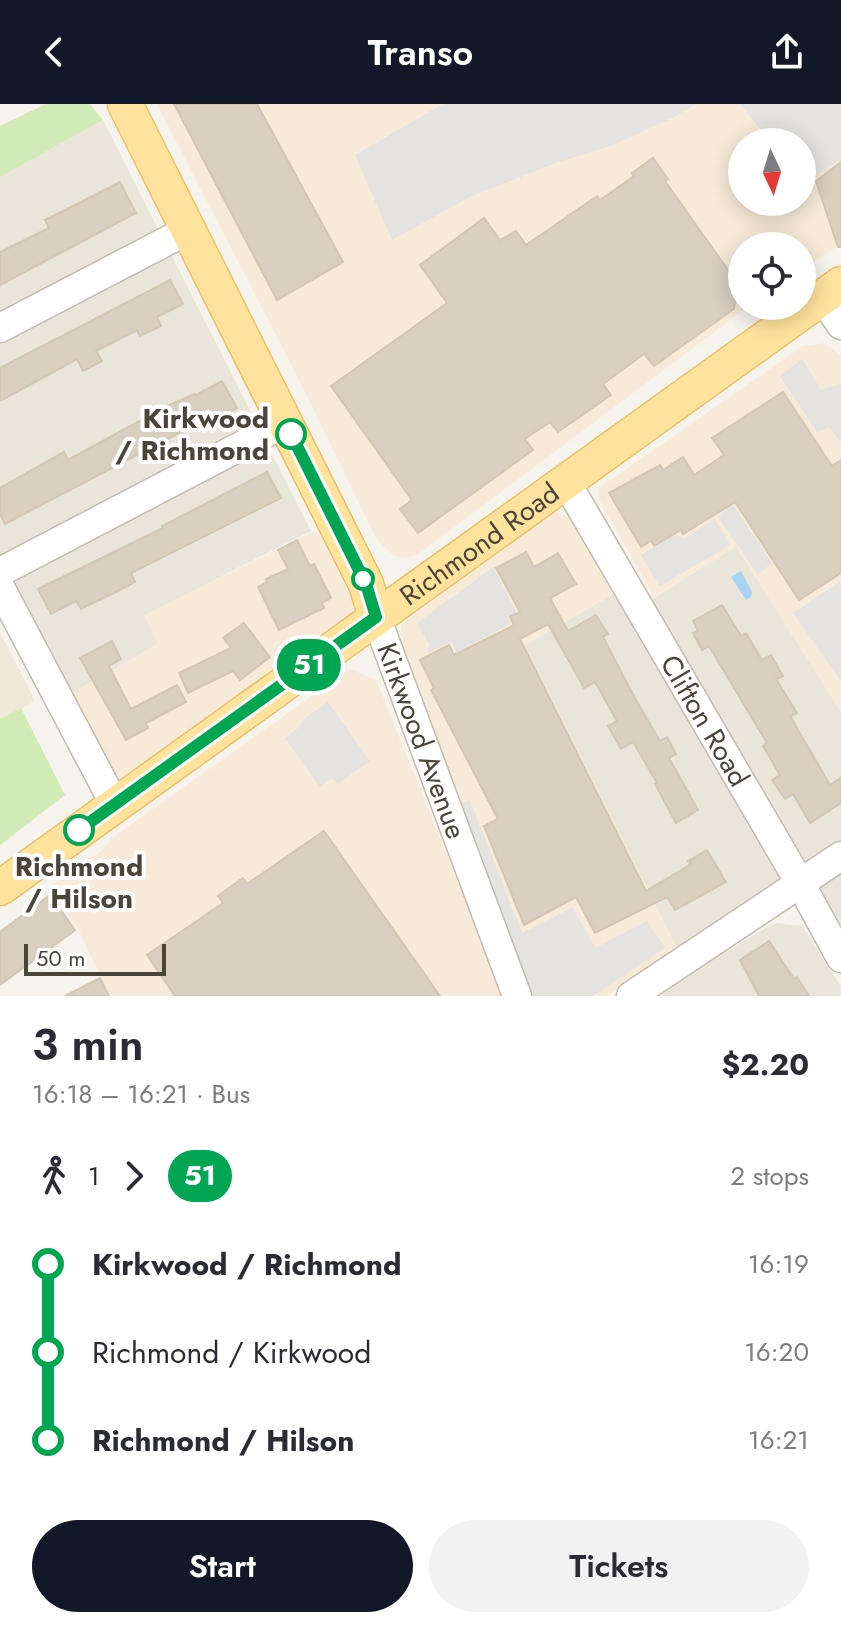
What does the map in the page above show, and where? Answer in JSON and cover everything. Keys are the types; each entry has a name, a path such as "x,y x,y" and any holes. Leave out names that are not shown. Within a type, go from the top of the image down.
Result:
{"main road":[{"name":"Kirkwood Avenue","path":"125,104 366,584 376,617"},
{"name":"Richmond Road","path":"0,888 832,290"}],"street":[{"path":"0,328 188,230"},
{"path":"832,290 841,325"},
{"path":"0,572 285,423"},
{"name":"Clifton Road","path":"566,482 841,958"},
{"path":"0,587 115,805"},
{"name":"Kirkwood Avenue","path":"376,617 517,996"},
{"path":"631,996 841,856"}],"shaded area":[{"path":"157,104 841,104 841,244 816,260 816,232 728,232 730,320 417,555 406,558 394,556 377,540 296,374"},
{"path":"443,104 697,104 613,145 553,164 470,197 392,240 355,155"},
{"path":"740,104 841,104 841,159 816,175 816,128 760,128"},
{"path":"103,120 311,531 145,615 158,644 60,700 0,587 0,177"},
{"path":"825,343 841,356 841,712 736,547 654,597 600,501 599,488 803,346"},
{"path":"802,359 821,390 841,383 841,443 829,427 817,432 780,376"},
{"path":"731,502 772,563 758,575 718,517"},
{"path":"553,512 570,517 614,593 525,645 677,948 606,996 531,996 402,653 401,625"},
{"path":"715,519 730,545 660,586 641,555 676,534 684,539"},
{"path":"334,522 376,617 115,805 60,700 158,644 144,615"},
{"path":"736,546 841,712 841,947 800,883 677,948 525,645 627,586 640,607"},
{"path":"493,567 517,613 508,618 511,624 456,652 451,641 429,653 427,649 430,646 417,623"},
{"path":"841,581 841,681 793,613"},
{"path":"0,632 35,701 21,709 65,795 0,845"},
{"path":"350,669 376,680 504,996 110,996 79,931 50,887 104,849 112,838"},
{"path":"328,702 370,761 338,784 332,778 320,787 285,738"},
{"path":"470,800 522,933 573,907 595,948 647,921 665,948 593,996 524,996 452,807"},
{"path":"774,923 802,926 841,987 841,996 661,996 688,975"}],"green space":[{"path":"46,104 90,104 103,120 0,177 0,126"},
{"path":"21,708 65,795 0,845 0,719"}],"water":[{"path":"741,571 752,592 746,600 731,577"}],"building":[{"path":"174,104 257,104 343,262 277,300"},
{"path":"653,158 668,179 665,181 728,270 728,313 654,366 644,354 603,384 611,395 558,432 550,422 525,439 533,450 418,533 400,509 412,500 331,386 447,303 420,265 484,218 500,240 516,231 526,245 597,196 600,200 634,176 632,173"},
{"path":"841,162 841,247 838,247 816,181"},
{"path":"120,182 136,213 0,285 0,252 49,228 45,220"},
{"path":"170,280 183,304 157,317 161,326 140,336 137,330 96,351 102,361 83,371 77,359 0,401 0,368"},
{"path":"222,381 237,408 219,418 217,414 177,434 5,524 0,514 0,488 64,452 68,460 167,406"},
{"path":"783,392 832,466 841,460 841,573 799,600 735,502 683,534 681,530 654,546 651,541 641,547 609,493 660,465 663,470 683,457 694,475 724,455 712,438"},
{"path":"267,472 281,498 131,573 135,582 118,591 81,609 76,601 51,614 38,589 163,528"},
{"path":"297,540 310,566 314,564 331,598 322,603 324,608 279,630 258,587 267,582 266,579 288,569 278,550"},
{"path":"526,552 534,567 558,553 576,584 550,598 568,631 596,615 608,634 603,637 636,700 660,741 667,737 676,754 669,758 698,810 676,823 633,742 621,749 608,726 617,721 595,682 584,688 548,624 520,639 646,891 691,864 688,861 707,850 726,882 675,910 667,897 595,933 576,897 524,925 484,826 498,819 431,690 434,688 420,660 449,645 454,655 514,625 510,617 520,612 496,568"},
{"path":"722,605 741,636 746,633 762,660 771,655 783,676 776,679 797,713 790,716 830,785 841,778 841,803 810,823 793,794 785,799 772,780 780,775 763,746 767,743 709,646 702,650 693,633 698,631 693,621"},
{"path":"244,623 270,657 240,680 233,671 188,693 179,673 231,648 223,638"},
{"path":"112,641 121,659 109,666 131,709 177,685 186,702 146,723 148,728 126,740 80,658"},
{"path":"324,831 440,996 175,996 147,955 223,903 218,896 243,878 247,884"},
{"path":"50,895 75,930 0,985 0,932"},
{"path":"769,941 809,996 759,996 740,960"},
{"path":"100,978 109,996 65,996"}],"bus line":[{"name":"51","path":"79,830 376,617 366,584 291,434"}],"place":[{"name":"Kirkwood / Richmond","path":"291,434"},
{"name":"Richmond / Hilson","path":"79,830"}]}
